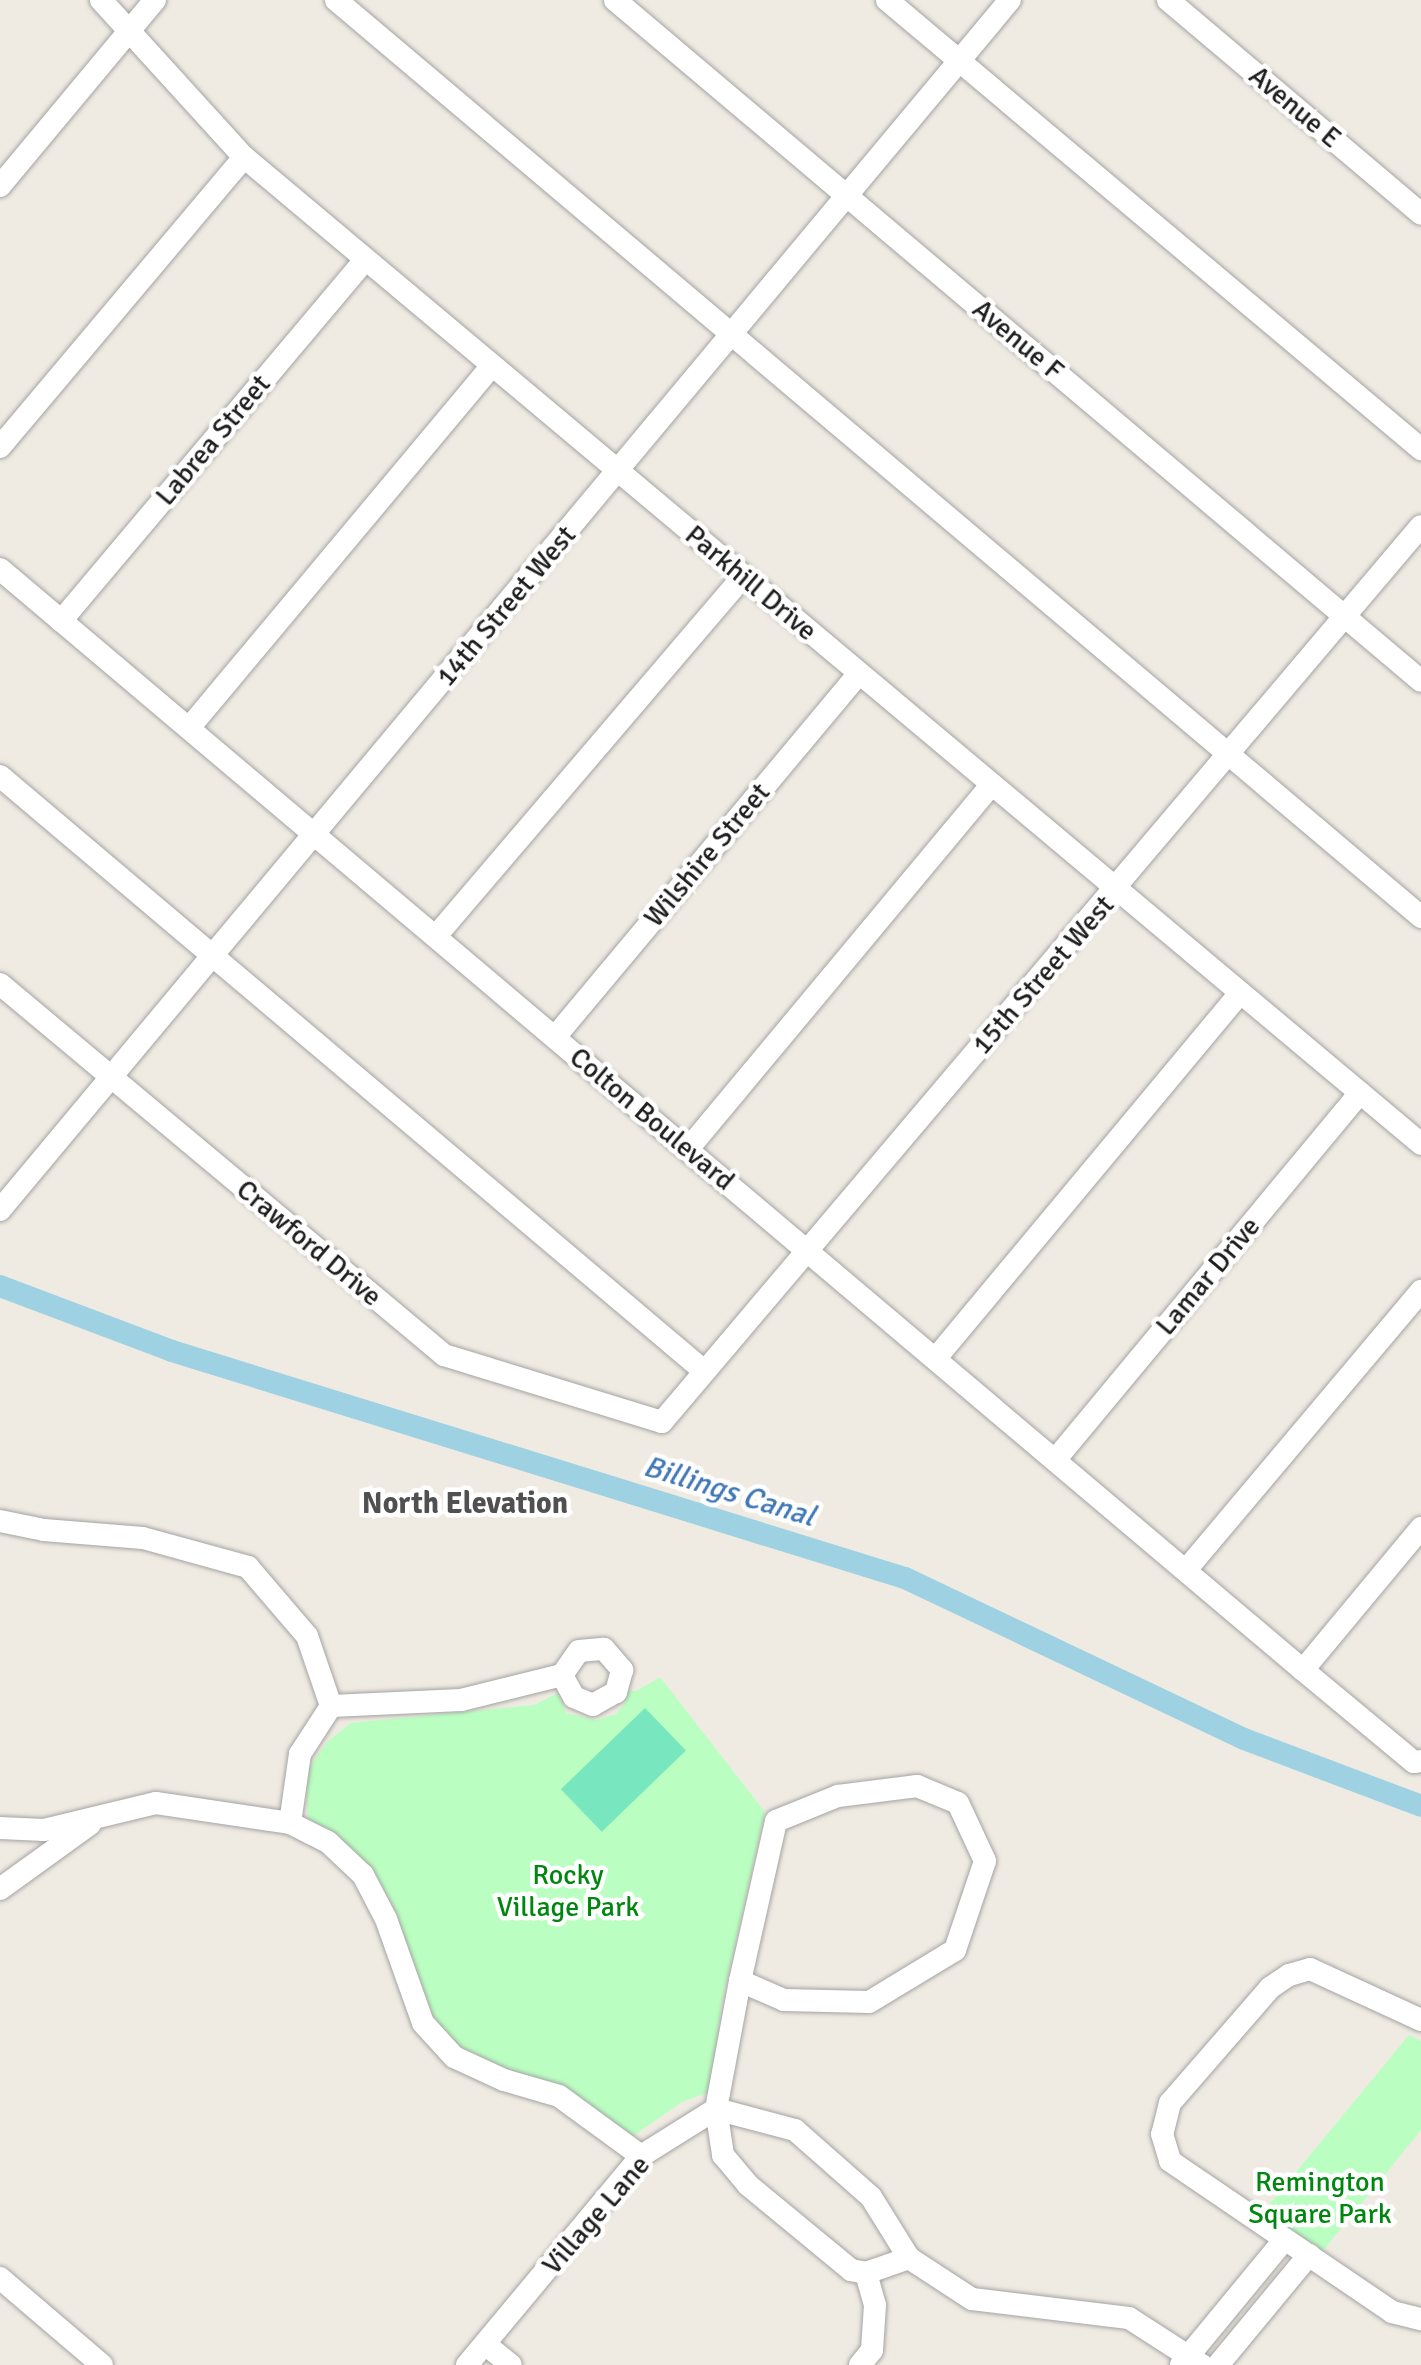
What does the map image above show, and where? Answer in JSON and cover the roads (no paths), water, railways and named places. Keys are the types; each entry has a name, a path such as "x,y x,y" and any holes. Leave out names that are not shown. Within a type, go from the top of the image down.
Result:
{"street":[{"name":"Parkhill Drive","path":"101,0 244,156 1421,1144"},
{"path":"0,186 156,0"},
{"path":"336,0 1421,918"},
{"name":"Avenue F","path":"615,0 1421,681"},
{"path":"887,0 1421,449"},
{"name":"14th Street West","path":"0,1210 1010,0"},
{"name":"Avenue E","path":"1168,0 1421,214"},
{"path":"0,447 244,156"},
{"name":"Labrea Street","path":"61,620 364,260"},
{"path":"189,728 492,366"},
{"name":"15th Street West","path":"662,1422 1421,526"},
{"name":"Colton Boulevard","path":"0,569 1304,1670 1414,1762 1421,1761"},
{"path":"436,936 742,576"},
{"name":"Wilshire Street","path":"555,1036 859,674"},
{"path":"0,776 704,1370"},
{"path":"688,1149 992,784"},
{"name":"Crawford Drive","path":"0,984 444,1355 662,1422"},
{"path":"936,1358 1240,993"},
{"name":"Lamar Drive","path":"1056,1458 1360,1093"},
{"path":"0,1172 19,1188"},
{"path":"1186,1570 1421,1290"},
{"path":"0,1521 143,1538 248,1567 307,1636 331,1706"},
{"path":"1304,1670 1421,1528"},
{"path":"331,1706 461,1700 562,1675"},
{"path":"290,1823 300,1754 331,1706"},
{"path":"740,1981 784,2000 868,2002 954,1950 984,1860 958,1803 917,1786 838,1796 776,1820 740,1981 716,2109 723,2154 748,2184 851,2270 866,2273 908,2258"},
{"path":"0,1828 44,1830 110,1811 156,1803 290,1823 328,1842 363,1875 386,1918 423,2023 454,2057 504,2080 558,2096 641,2156"},
{"path":"0,1889 110,1811"},
{"path":"1421,2020 1310,1969 1290,1975 1270,1988 1170,2104 1162,2134 1170,2161 1392,2312 1421,2319"},
{"path":"716,2109 795,2130 871,2198 908,2258 972,2299 1129,2318 1191,2362 1284,2240"},
{"name":"Village Lane","path":"467,2365 641,2156 716,2109"},
{"path":"1218,2365 1309,2255"},
{"path":"860,2365 872,2350 874,2305 866,2273"},
{"path":"0,2278 102,2365"},
{"path":"485,2344 511,2365"}],"waterway":[{"name":"Billings Canal","path":"0,1286 172,1351 905,1578 1244,1739 1421,1806"}],"district":[{"name":"North Elevation","path":"465,1504"}],"park label":[{"name":"Rocky Village Park","path":"568,1891"},
{"name":"Remington Square Park","path":"1320,2198"}]}
